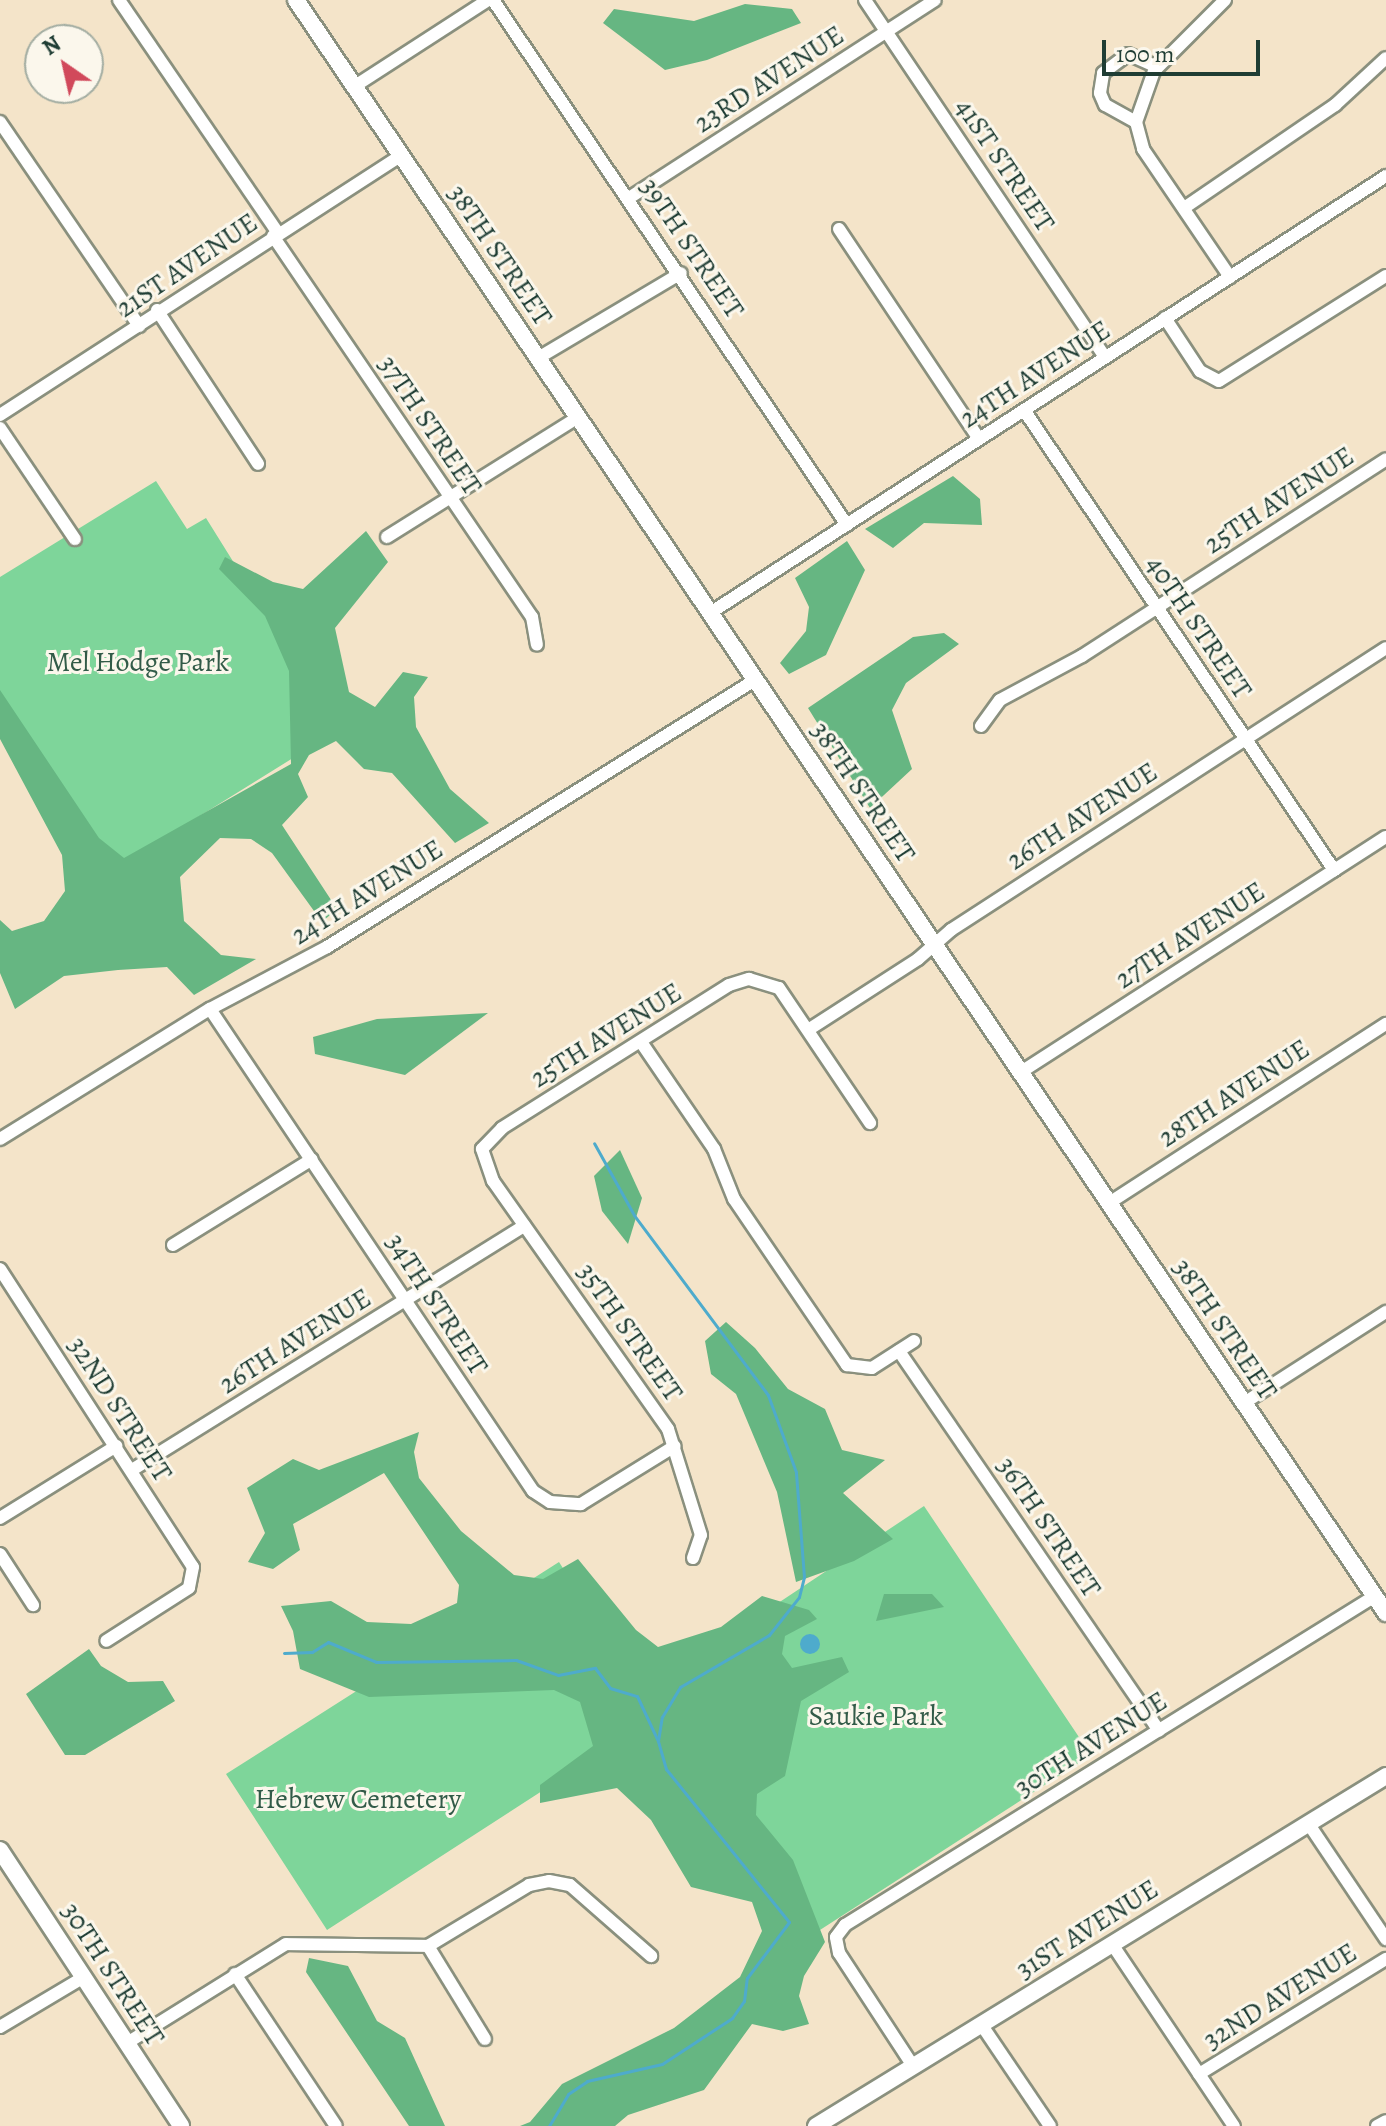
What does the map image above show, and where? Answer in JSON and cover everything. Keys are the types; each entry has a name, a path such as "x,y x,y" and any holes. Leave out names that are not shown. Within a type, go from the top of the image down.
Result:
{"street":[{"name":"37TH STREET","path":"119,0 532,617 537,645"},
{"name":"38TH STREET","path":"296,0 1386,1613"},
{"path":"355,86 490,0"},
{"name":"39TH STREET","path":"490,0 681,273 847,525"},
{"name":"41ST STREET","path":"865,0 1105,357"},
{"name":"23RD AVENUE","path":"629,198 935,0"},
{"path":"1225,0 1157,67 1136,122 1143,149 1230,277"},
{"path":"1136,122 1105,105 1100,93 1103,73 1128,54 1157,67"},
{"path":"1184,208 1335,105 1386,58"},
{"path":"0,122 139,326"},
{"name":"21ST AVENUE","path":"0,415 139,326 157,310 402,155"},
{"name":"24TH AVENUE","path":"710,613 1386,176"},
{"path":"839,229 979,439"},
{"path":"538,358 681,273"},
{"path":"1165,318 1200,371 1219,381 1386,276"},
{"path":"157,310 258,464"},
{"name":"40TH STREET","path":"1024,410 1334,870"},
{"path":"387,537 578,417"},
{"path":"0,428 75,539"},
{"name":"25TH AVENUE","path":"981,726 1000,700 1157,607 1386,459"},
{"name":"26TH AVENUE","path":"808,1030 1386,648"},
{"name":"24TH AVENUE","path":"0,1139 210,1009 327,947 755,680"},
{"name":"27TH AVENUE","path":"1021,1072 1386,837"},
{"name":"25TH AVENUE","path":"482,1149 502,1128 729,985 765,981 779,988 808,1030"},
{"name":"34TH STREET","path":"210,1009 540,1497 581,1504 675,1446"},
{"name":"28TH AVENUE","path":"1109,1203 1386,1024"},
{"path":"808,1030 870,1123"},
{"path":"641,1042 705,1134 734,1199 840,1357 861,1370 914,1341"},
{"name":"35TH STREET","path":"482,1149 484,1166 524,1226 648,1395 675,1446 701,1535 693,1558"},
{"path":"173,1245 312,1159"},
{"name":"26TH AVENUE","path":"132,1470 524,1226"},
{"name":"32ND STREET","path":"0,1269 190,1559 195,1577 183,1593 106,1641"},
{"path":"1244,1403 1386,1312"},
{"name":"36TH STREET","path":"899,1351 1159,1731"},
{"path":"0,1518 116,1446"},
{"path":"0,1554 33,1605"},
{"name":"30TH AVENUE","path":"913,2066 839,1953 836,1937 853,1918 1375,1596"},
{"name":"31ST AVENUE","path":"816,2126 1386,1776"},
{"path":"1308,1823 1386,1939"},
{"name":"30TH STREET","path":"0,1850 181,2126"},
{"path":"127,2043 286,1944 428,1946 529,1885 549,1881 570,1885 651,1956"},
{"path":"1112,1944 1234,2126"},
{"path":"428,1946 485,2039"},
{"name":"32ND AVENUE","path":"1199,2074 1386,1959"},
{"path":"235,1974 336,2126"},
{"path":"0,2027 84,1977"},
{"path":"981,2024 1050,2126"},
{"path":"1377,2126 1386,2121"}],"green space":[{"path":"745,4 792,9 801,23 707,60 665,70 603,23 614,9 694,21"},
{"path":"953,476 980,499 982,525 924,523 893,548 865,529"},
{"name":"Mel Hodge Park","path":"156,481 187,529 206,518 338,730 113,870 0,697 0,577"},
{"path":"366,531 388,562 335,628 349,692 375,707 403,672 428,677 414,697 416,727 450,789 489,823 455,843 392,773 364,769 336,741 309,755 298,774 308,797 282,825 337,909 322,922 272,853 251,839 220,838 180,877 184,921 221,955 256,959 194,995 167,967 118,970 64,976 15,1009 0,973 0,920 12,931 44,921 65,891 62,855 0,739 0,690 99,838 124,858 291,764 289,671 265,616 219,569 225,557 273,582 303,589"},
{"path":"847,541 865,570 826,655 789,674 780,663 806,631 809,607 795,578"},
{"path":"944,633 959,644 906,683 892,710 912,769 870,808 808,708 913,637"},
{"path":"488,1013 405,1075 315,1054 313,1037 377,1019"},
{"path":"620,1150 642,1198 628,1244 602,1211 594,1176"},
{"path":"726,1322 755,1348 788,1389 825,1409 842,1450 885,1460 843,1493 893,1539 854,1561 796,1582 777,1492 736,1394 711,1374 705,1341"},
{"path":"419,1432 414,1452 419,1478 461,1531 514,1575 543,1579 578,1559 636,1630 658,1647 721,1627 762,1596 809,1610 817,1619 785,1636 782,1654 792,1668 842,1657 849,1672 801,1701 785,1776 757,1794 756,1815 793,1860 825,1942 804,1976 799,1996 809,2024 783,2031 752,2024 704,2090 628,2115 615,2126 520,2126 530,2122 562,2084 674,2028 740,1977 762,1931 752,1902 691,1887 651,1820 617,1788 540,1803 540,1785 593,1746 580,1702 554,1690 369,1697 300,1669 293,1631 281,1606 331,1601 367,1622 411,1624 457,1603 459,1585 384,1473 293,1524 300,1550 273,1569 248,1562 265,1533 247,1488 293,1459 319,1470"},
{"path":"924,1506 1091,1755 806,1939 658,1716 327,1930 226,1774 559,1562 643,1693"},
{"path":"884,1594 932,1594 944,1607 876,1621"},
{"path":"89,1649 101,1666 128,1682 163,1681 175,1701 85,1755 65,1755 26,1694"},
{"path":"309,1958 348,1966 377,2021 405,2038 445,2126 409,2126 306,1972"}],"water":[{"path":"810,1634 817,1637 820,1644 817,1651 810,1654 803,1651 800,1644 803,1637"}],"waterway":[{"path":"549,2126 568,2094 587,2081 662,2064 732,2018 744,2001 747,1978 789,1922 666,1769 658,1741 662,1717 680,1687 769,1635 799,1597 804,1577 796,1472 768,1395 634,1215 594,1143"},
{"path":"284,1653 312,1652 328,1642 376,1662 516,1660 558,1675 595,1668 610,1688 637,1696 658,1741"}],"park label":[{"name":"Saukie Park","path":"876,1716"},
{"name":"Hebrew Cemetery","path":"358,1799"}]}
